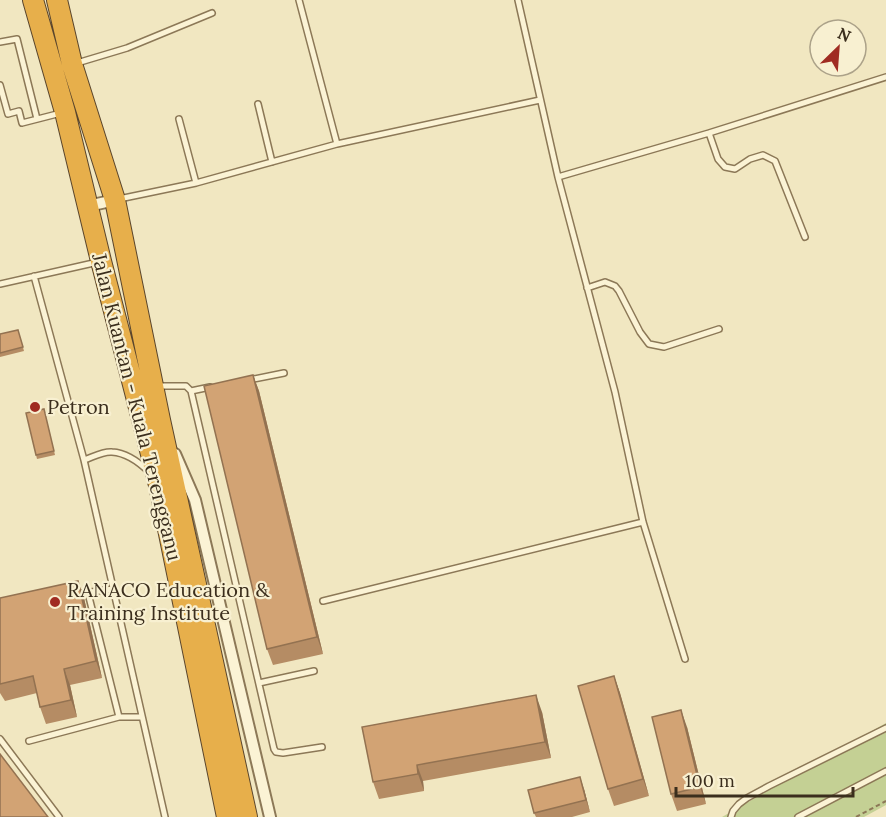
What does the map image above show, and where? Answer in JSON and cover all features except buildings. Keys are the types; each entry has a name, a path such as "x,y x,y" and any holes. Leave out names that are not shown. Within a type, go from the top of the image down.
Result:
{"highway":[{"name":"Jalan Kuantan - Kuala Terengganu","path":"33,0 65,112 159,485 226,817"},
{"name":"Jalan Kuantan - Kuala Terengganu","path":"57,0 72,64 115,200 160,420 247,817"}],"street":[{"path":"88,206 115,200"},
{"path":"160,420 195,500 270,817"}],"lane":[{"path":"299,0 337,144"},
{"path":"518,0 558,177 615,392 643,522 685,659"},
{"path":"72,64 127,48 212,14"},
{"path":"0,42 16,39 37,119"},
{"path":"558,177 709,133 886,77"},
{"path":"0,85 8,114"},
{"path":"115,200 196,183 337,144 540,99"},
{"path":"258,104 272,162"},
{"path":"0,116 19,111 22,123 65,112"},
{"path":"178,118 196,183"},
{"path":"709,133 718,159 724,167 735,169 750,159 763,155 775,161 806,237"},
{"path":"0,284 101,261"},
{"path":"34,276 84,460 165,817"},
{"path":"587,288 605,282 615,286 649,344 664,347 719,329"},
{"path":"237,382 284,373"},
{"path":"154,386 186,386 191,391 274,749 276,752 283,753 322,747"},
{"path":"191,391 214,386"},
{"path":"84,460 111,452 129,457 140,463 159,485"},
{"path":"322,601 643,522"},
{"path":"69,595 113,589"},
{"path":"88,593 119,717"},
{"path":"259,683 314,671"},
{"path":"29,741 119,717 142,717"},
{"path":"731,817 733,811 747,798 886,728"},
{"path":"0,739 59,817"},
{"path":"798,817 886,771"}],"path":[{"path":"856,817 886,801"}],"green space":[{"path":"886,723 886,805 864,817 722,817"}],"place":[{"name":"Petron","path":"35,407"},
{"name":"RANACO Education & Training Institute","path":"55,602"}]}
